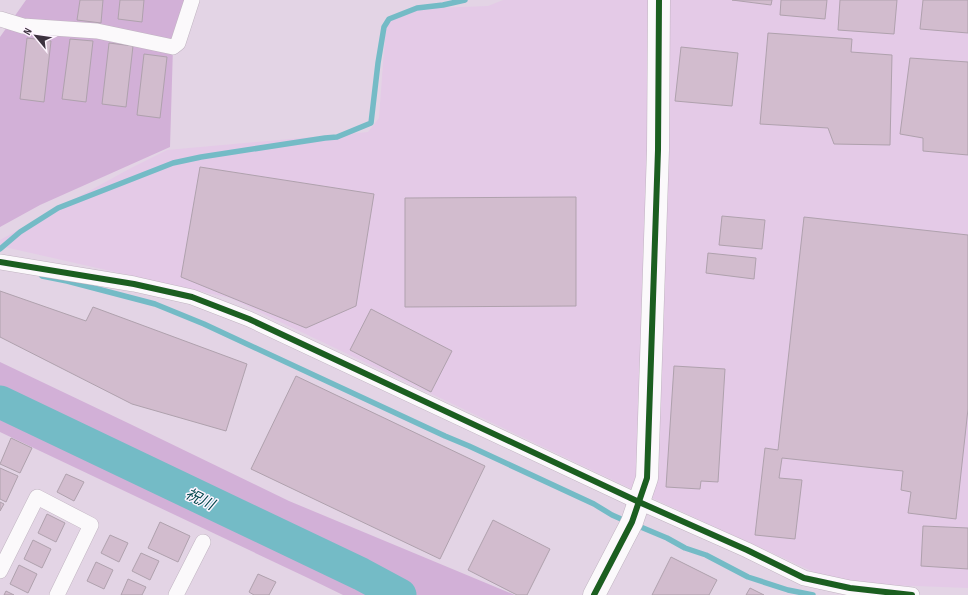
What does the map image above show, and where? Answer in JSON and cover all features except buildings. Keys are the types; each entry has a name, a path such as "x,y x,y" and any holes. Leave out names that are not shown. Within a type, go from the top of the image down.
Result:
{"street":[{"path":"0,19 23,26 97,31 173,47 178,43 192,0"},
{"path":"594,595 632,522 647,478 658,150 659,0"},
{"path":"0,262 134,284 192,297 249,319 804,578 850,588 912,595"},
{"path":"0,571 37,497 91,525 57,595"},
{"path":"176,595 203,542"}],"shaded area":[{"path":"26,0 190,0 173,47 170,147 40,205 0,227 0,37"},
{"path":"503,0 968,0 968,588 838,583 619,483 230,298 0,246 0,240 131,168 167,150 368,132 379,118 386,23 408,9 488,6"},
{"path":"0,362 289,501 515,595 343,595 0,432"}],"waterway":[{"path":"0,249 20,232 58,208 173,163 201,157 337,137 371,123 384,27 389,19 417,8 443,5 465,0"},
{"path":"42,276 155,304 204,324 594,504 612,515 628,522"},
{"name":"祝川","path":"0,402 361,574 400,595"},
{"path":"636,525 667,538 685,548 706,555 748,577 788,590 813,595"}],"cycle path":[{"path":"594,595 632,522 647,478 658,150 659,0"},
{"path":"0,262 134,284 192,297 249,319 639,502 747,550 804,578 850,588 912,595"}]}
